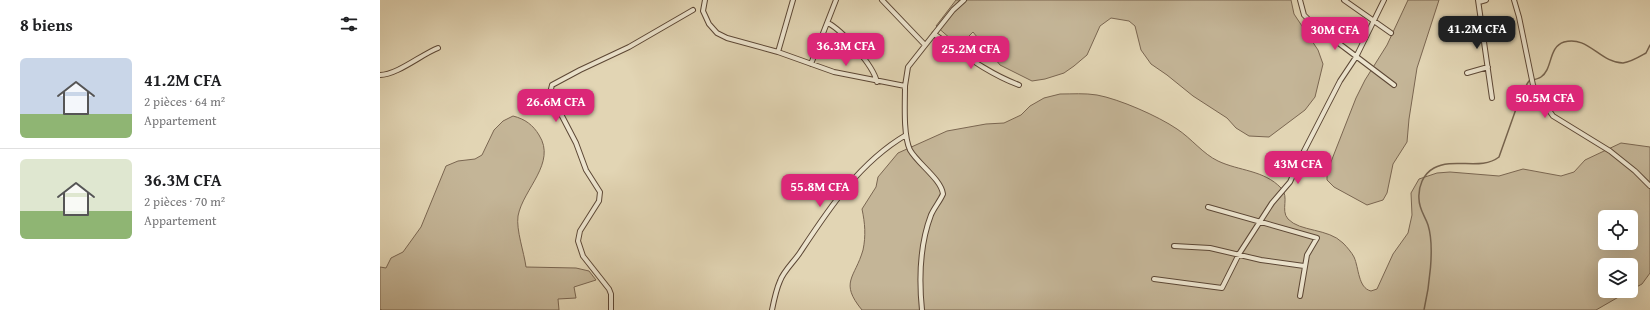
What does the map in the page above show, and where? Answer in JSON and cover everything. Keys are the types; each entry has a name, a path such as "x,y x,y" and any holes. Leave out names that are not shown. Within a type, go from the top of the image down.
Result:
{"street":[{"path":"706,0 703,11 717,33 742,44 778,52 834,72 877,82 905,86"},
{"path":"778,52 793,0"},
{"path":"811,64 836,0"},
{"path":"882,0 925,45"},
{"path":"922,310 920,281 926,234 931,216 943,194 940,185 910,150 906,135 905,86 908,67 934,34 964,0"},
{"path":"1300,0 1304,16 1394,85"},
{"path":"1344,0 1391,33"},
{"path":"1154,279 1222,288 1239,254 1272,203 1290,182 1304,151 1340,81 1356,57 1384,0"},
{"path":"1486,0 1478,1 1492,98"},
{"path":"1514,0 1534,85 1538,95 1553,116 1610,151 1635,170 1650,186"},
{"path":"611,310 611,294 609,289 583,256 578,241 580,230 599,201 600,192 586,170 576,143 550,93 550,88 552,85 580,70 629,47 693,10"},
{"path":"828,23 838,28 848,39 874,74 877,82"},
{"path":"934,34 983,68 999,77 1020,85"},
{"path":"380,75 394,71 425,53 438,48"},
{"path":"1466,73 1488,67"},
{"path":"772,310 780,279 793,264 829,208 873,160 894,142 906,135"},
{"path":"1208,207 1317,238 1307,255 1300,296"},
{"path":"1174,246 1210,248 1261,260 1304,266"}],"shaded area":[{"path":"956,0 1291,0 1294,14 1318,50 1323,64 1315,97 1305,110 1269,137 1249,136 1236,128 1227,118 1193,96 1151,64 1141,50 1135,26 1129,21 1111,18 1100,26 1087,55 1074,66 1064,73 1045,79 1032,81 1000,65 973,32 959,46 936,26"},
{"path":"1408,0 1439,0 1417,68 1407,142 1393,164 1387,193 1383,200 1367,205 1334,187 1327,180 1327,172 1356,98 1365,80 1387,45"},
{"path":"1060,94 1097,95 1116,100 1160,119 1182,133 1207,154 1218,161 1259,174 1274,182 1284,192 1285,212 1288,219 1300,226 1337,238 1343,243 1356,261 1361,282 1371,291 1377,289 1393,254 1408,233 1412,215 1411,193 1419,179 1437,173 1450,172 1499,176 1523,169 1561,176 1574,172 1585,160 1621,143 1650,147 1650,273 1642,284 1638,286 1638,258 1598,258 1598,298 1617,298 1596,310 862,310 851,293 850,286 865,240 862,209 876,187 878,177 898,153 947,131 986,124 1004,123 1021,115 1030,106 1044,98"},
{"path":"513,116 525,121 534,128 543,145 544,156 542,166 521,206 518,216 519,234 526,267 576,268 589,271 596,280 574,287 576,298 558,299 559,310 380,310 380,267 386,268 391,258 403,252 421,227 446,166 458,161 475,159 482,155 494,130 503,121"}],"waterway":[{"path":"1424,310 1428,291 1431,256 1428,225 1419,203 1420,186 1424,177 1434,168 1442,165 1484,163 1499,157 1516,109 1527,84 1529,81 1540,78 1545,73 1555,48 1564,42 1580,42 1607,59 1623,63 1646,53 1650,45"}]}
